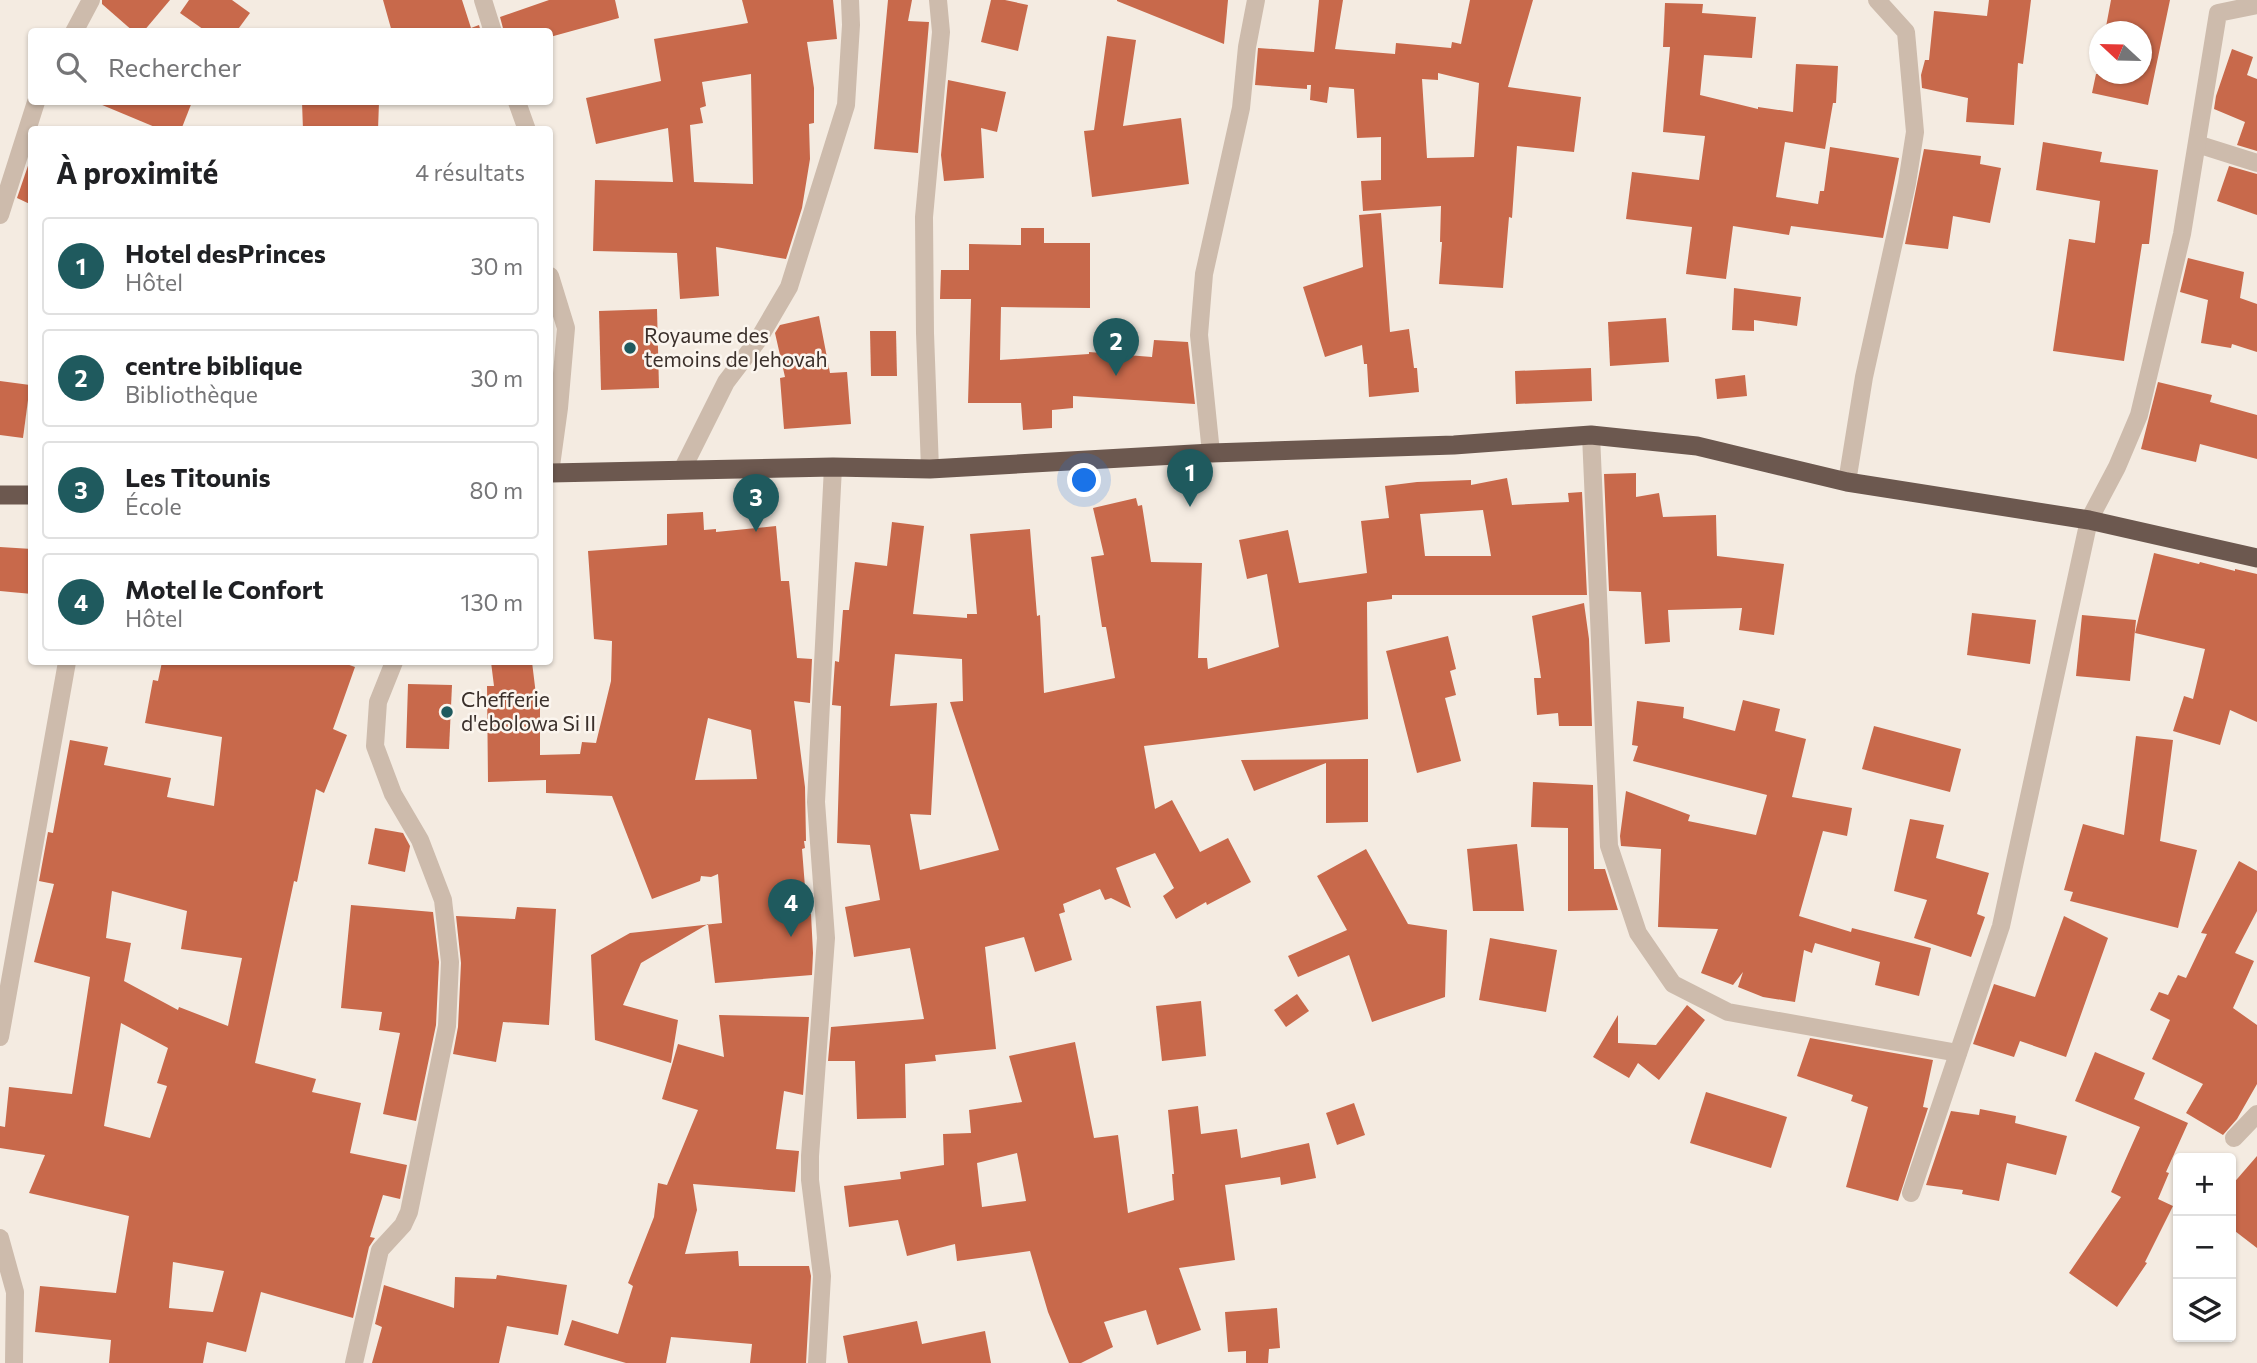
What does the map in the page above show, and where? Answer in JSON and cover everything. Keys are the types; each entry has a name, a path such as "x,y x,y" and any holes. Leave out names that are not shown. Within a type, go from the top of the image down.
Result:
{"highway":[{"path":"553,473 833,467 930,469 1211,453 1454,445 1591,435 1697,446 1847,482 2089,520 2257,558"},
{"path":"0,495 28,495"}],"street":[{"path":"76,28 91,0"},
{"path":"483,0 492,28"},
{"path":"682,470 726,382 758,340 789,287 846,105 850,0"},
{"path":"930,469 925,333 925,217 941,32 938,0"},
{"path":"1211,453 1199,335 1205,274 1241,108 1247,47 1256,0"},
{"path":"1847,482 1864,377 1907,183 1915,132 1906,32 1877,0"},
{"path":"1911,1193 2001,926 2089,520 2118,467 2139,415 2182,234 2218,13 2257,5"},
{"path":"28,126 35,105"},
{"path":"518,105 526,126"},
{"path":"0,215 28,127"},
{"path":"2197,144 2257,163"},
{"path":"553,286 566,328 553,451"},
{"path":"1591,435 1609,846 1638,933 1673,984 1728,1012 1958,1053"},
{"path":"817,1363 822,1276 810,1180 810,1156 826,937 816,802 833,467"},
{"path":"0,1037 66,665"},
{"path":"354,1363 380,1250 403,1225 409,1212 447,1026 450,962 443,900 420,840 393,794 376,746 378,702 393,665"},
{"path":"2234,1138 2257,1114"},
{"path":"0,1238 15,1292 14,1363"}],"building":[{"path":"102,0 170,0 146,28 129,28 102,4"},
{"path":"189,0 232,0 250,13 239,28 201,28 180,13"},
{"path":"383,0 462,0 471,28 391,28"},
{"path":"549,0 615,0 619,18 553,36 553,28 503,28 500,17"},
{"path":"742,0 833,0 837,39 807,42 814,88 814,123 809,124 810,159 802,208 786,259 716,247 719,296 680,299 677,253 593,251 595,180 673,182 668,128 596,144 586,98 661,81 654,39 748,23","holes":["751,74 753,184 694,182 690,125 703,123 700,108 706,106 702,82"]},
{"path":"888,0 912,0 908,21 929,22 918,153 874,149"},
{"path":"991,0 1028,5 1018,51 981,42"},
{"path":"1228,0 1224,44 1117,1"},
{"path":"1319,0 1343,0 1335,49 1395,54 1396,43 1451,48 1452,42 1461,44 1470,0 1533,0 1508,87 1581,97 1574,152 1517,146 1503,288 1439,284 1441,206 1363,211 1361,181 1381,180 1381,137 1357,138 1354,89 1329,87 1327,103 1310,100 1311,85 1307,85 1307,89 1255,85 1258,48 1314,52","holes":["1438,73 1479,83 1474,157 1427,158 1422,79 1438,80"]},
{"path":"1989,0 2031,0 2023,64 2018,63 2014,125 1966,122 1968,98 1922,88 1921,75 1925,60 1929,60 1934,11 1987,16"},
{"path":"2111,0 2170,0 2148,105 2092,93 2094,84 2152,84 2152,21 2107,21"},
{"path":"1665,3 1703,4 1702,13 1756,17 1752,58 1704,55 1700,95 1758,109 1793,112 1796,64 1838,66 1836,103 1833,103 1825,149 1785,142 1776,197 1818,204 1820,191 1824,191 1830,147 1899,158 1883,238 1791,226 1789,235 1733,226 1726,279 1686,274 1692,227 1626,219 1632,172 1699,180 1705,136 1663,132 1670,47 1663,47"},
{"path":"1107,36 1136,40 1123,126 1181,118 1189,184 1092,197 1084,131 1094,130"},
{"path":"2232,49 2253,57 2247,75 2257,79 2257,151 2237,145 2245,122 2214,109"},
{"path":"948,80 1006,92 997,132 981,128 984,178 944,181 941,155"},
{"path":"102,105 191,105 183,126 152,126"},
{"path":"302,105 379,105 378,126 303,126"},
{"path":"2043,142 2102,152 2100,162 2158,170 2149,244 2142,244 2124,361 2053,351 2069,239 2095,243 2100,201 2036,190"},
{"path":"1924,149 1981,156 1980,164 2001,168 1990,223 1953,216 1948,249 1905,244"},
{"path":"28,166 28,203 17,198"},
{"path":"2229,166 2257,174 2257,215 2217,201"},
{"path":"1381,213 1390,332 1409,329 1419,392 1369,397 1367,364 1364,364 1362,345 1325,357 1303,287 1363,267 1359,215"},
{"path":"1021,228 1044,228 1044,243 1090,243 1090,308 1001,307 1000,360 1089,352 1152,357 1154,340 1188,342 1195,404 1073,396 1073,408 1052,410 1052,428 1023,430 1021,403 968,403 971,299 940,299 941,270 969,270 969,244 1021,245"},
{"path":"2188,258 2244,272 2240,298 2257,304 2257,352 2232,344 2231,348 2201,343 2208,300 2180,292"},
{"path":"1734,288 1801,297 1797,326 1754,320 1754,331 1732,330"},
{"path":"657,309 659,388 601,390 599,311"},
{"path":"819,316 830,373 847,372 851,424 784,429 780,378 785,377 775,333 780,325"},
{"path":"1666,318 1669,362 1610,366 1608,322"},
{"path":"870,331 896,331 897,376 871,376"},
{"path":"1591,368 1592,401 1516,404 1515,371"},
{"path":"1745,375 1747,396 1717,399 1715,379"},
{"path":"0,381 28,385 23,438 0,435"},
{"path":"2158,382 2212,395 2210,402 2257,415 2257,459 2200,444 2196,462 2141,449"},
{"path":"1636,473 1636,497 1659,493 1663,517 1716,515 1717,556 1784,564 1774,635 1739,630 1742,608 1668,610 1670,642 1645,644 1641,592 1609,591 1604,474"},
{"path":"1507,478 1512,505 1569,502 1568,493 1582,492 1587,595 1392,595 1392,599 1367,602 1368,719 1144,746 1155,809 1172,800 1200,852 1228,838 1251,882 1176,919 1163,896 1174,888 1155,853 1116,868 1131,908 1111,898 1105,900 1100,889 1063,904 1065,912 1059,914 1072,960 1035,972 1024,937 985,947 996,1049 935,1055 936,1061 905,1064 906,1118 857,1119 855,1061 828,1061 831,1027 924,1019 910,948 854,957 845,907 880,900 870,845 837,843 841,706 832,705 843,610 849,610 855,562 887,566 892,522 924,526 913,614 967,618 967,614 977,614 970,534 1030,529 1037,616 1040,615 1044,693 1115,678 1106,627 1102,627 1091,557 1104,555 1093,508 1136,498 1138,506 1142,505 1151,562 1202,563 1198,658 1207,658 1208,669 1279,647 1267,574 1247,579 1239,540 1288,530 1299,583 1367,573 1361,521 1389,518 1385,486 1471,480 1471,485","holes":["1483,510 1491,556 1425,556 1420,514","895,654 962,659 963,701 950,702 999,850 920,870 910,814 931,815 937,703 890,706"]},
{"path":"703,512 704,530 716,529 716,532 776,526 781,581 789,581 797,658 812,659 810,703 794,701 805,787 806,841 805,848 802,849 806,900 811,914 812,975 715,983 708,925 722,923 718,874 711,877 701,876 700,881 652,899 612,796 546,793 546,780 488,782 487,686 494,686 491,665 532,665 537,703 540,703 540,755 580,754 582,742 596,743 611,681 612,641 594,639 588,551 667,545 667,514","holes":["708,718 751,730 757,779 695,780"]},
{"path":"0,547 28,549 28,594 0,591"},
{"path":"2154,553 2257,574 2257,722 2230,710 2220,745 2173,731 2184,696 2193,699 2205,649 2135,633"},
{"path":"1584,603 1589,639 1592,726 1559,726 1558,713 1537,715 1534,678 1541,678 1532,616"},
{"path":"1972,613 2036,620 2030,664 1967,655"},
{"path":"2082,615 2136,620 2130,681 2076,676"},
{"path":"1448,636 1456,669 1450,671 1456,695 1445,698 1461,761 1417,773 1386,651"},
{"path":"161,665 355,667 333,729 347,735 324,793 316,789 255,1063 316,1079 312,1092 361,1103 350,1153 407,1165 400,1199 383,1195 370,1237 375,1238 369,1247 353,1318 261,1292 246,1352 207,1342 203,1363 109,1363 111,1340 35,1332 40,1286 116,1293 129,1216 29,1193 45,1155 0,1148 0,1126 5,1127 9,1087 72,1094 90,977 34,962 54,884 39,881 48,832 53,833 70,740 108,747 104,765 171,778 167,797 214,806 222,737 145,723 153,680 158,681","holes":["112,891 187,911 181,949 242,958 228,1026 179,1007 178,1010 124,981 131,943 106,938","121,1023 168,1048 157,1083 167,1086 150,1138 104,1126","173,1262 224,1271 213,1312 169,1308"]},
{"path":"408,684 452,685 449,749 406,748"},
{"path":"1743,700 1780,709 1775,731 1806,739 1792,797 1852,808 1847,836 1823,831 1799,916 1851,932 1852,928 1931,948 1919,996 1875,985 1880,962 1815,943 1812,953 1804,950 1795,1002 1763,997 1738,987 1743,972 1733,985 1701,973 1718,929 1658,927 1661,849 1621,846 1626,791 1690,815 1688,821 1756,835 1767,795 1633,761 1638,746 1632,745 1637,701 1684,707 1683,718 1735,731"},
{"path":"1874,726 1961,749 1950,792 1862,769"},
{"path":"2136,736 2173,740 2160,841 2197,850 2178,928 2070,901 2073,892 2064,890 2083,824 2124,835"},
{"path":"1368,759 1368,822 1326,823 1326,763 1254,791 1241,760"},
{"path":"1533,782 1593,785 1594,869 1605,869 1618,910 1568,911 1568,828 1531,827"},
{"path":"1910,819 1944,825 1936,858 1989,873 1977,914 1985,917 1971,957 1914,938 1927,900 1894,891"},
{"path":"375,828 403,833 410,846 405,872 368,864"},
{"path":"1517,844 1524,911 1473,911 1467,849"},
{"path":"1366,849 1408,924 1447,930 1445,997 1372,1022 1349,955 1298,977 1288,956 1347,930 1317,876"},
{"path":"2239,861 2257,871 2257,911 2235,953 2254,961 2233,1008 2257,1025 2257,1084 2237,1119 2223,1135 2186,1113 2203,1084 2152,1059 2170,1020 2150,1010 2159,992 2168,995 2178,975 2186,978 2207,934 2201,933"},
{"path":"351,905 433,912 439,962 436,1025 416,1121 383,1114 400,1033 379,1030 382,1012 341,1008"},
{"path":"517,907 556,909 549,1025 503,1022 496,1062 453,1054 458,1027 461,963 456,916 515,919"},
{"path":"2064,916 2108,938 2066,1057 2020,1041 2014,1057 1973,1044 1994,984 2035,997"},
{"path":"707,925 641,963 623,1005 678,1020 671,1063 595,1040 591,955 630,933"},
{"path":"1490,938 1557,950 1546,1012 1479,1000"},
{"path":"1297,994 1309,1011 1286,1027 1274,1010"},
{"path":"1201,1001 1206,1056 1162,1061 1156,1006"},
{"path":"1687,1005 1705,1020 1659,1080 1638,1063 1629,1078 1593,1057 1618,1015 1618,1043 1656,1045"},
{"path":"719,1015 809,1017 803,1095 784,1091 776,1149 799,1151 795,1192 693,1184 697,1210 685,1254 738,1251 739,1266 809,1266 811,1276 806,1363 750,1363 752,1344 671,1337 666,1363 626,1363 564,1345 572,1320 618,1334 633,1286 628,1283 654,1217 658,1183 667,1185 698,1110 662,1099 678,1044 724,1057"},
{"path":"1810,1038 1933,1060 1923,1107 1928,1108 1898,1201 1846,1187 1868,1107 1851,1101 1853,1095 1797,1076"},
{"path":"1075,1042 1094,1138 1118,1135 1128,1213 1174,1200 1168,1110 1198,1106 1201,1134 1237,1129 1241,1158 1309,1143 1316,1178 1281,1185 1280,1177 1225,1185 1235,1260 1179,1268 1201,1330 1157,1345 1146,1310 1104,1322 1113,1347 1081,1363 1069,1363 1048,1312 1030,1251 957,1261 955,1244 907,1256 898,1220 849,1227 844,1186 901,1179 900,1172 944,1165 943,1134 971,1133 969,1110 1022,1102 1009,1056","holes":["1017,1153 1026,1201 982,1207 977,1163"]},
{"path":"2095,1052 2145,1073 2134,1099 2188,1123 2173,1153 2166,1172 2169,1173 2158,1199 2173,1206 2145,1262 2147,1263 2117,1307 2069,1273 2121,1197 2111,1192 2140,1127 2075,1101"},
{"path":"1706,1092 1787,1117 1771,1168 1690,1143"},
{"path":"1354,1103 1365,1135 1337,1145 1326,1113"},
{"path":"1980,1109 2016,1116 2015,1123 2067,1136 2056,1175 2007,1163 1999,1201 1962,1194 1963,1190 1926,1185 1951,1111 1979,1115"},
{"path":"2257,1156 2257,1248 2236,1232 2236,1180"},
{"path":"497,1275 567,1285 558,1335 507,1326 499,1363 372,1363 382,1327 375,1324 384,1285 454,1308 455,1277 496,1279"},
{"path":"1277,1308 1280,1348 1269,1349 1268,1363 1246,1363 1246,1351 1228,1352 1225,1312"},
{"path":"917,1321 922,1344 985,1331 991,1363 848,1363 843,1336"}],"place":[{"name":"Royaume des temoins de Jehovah","path":"630,348"},
{"name":"centre biblique","path":"1116,376"},
{"name":"Hotel desPrinces","path":"1190,507"},
{"name":"Les Titounis","path":"756,532"},
{"name":"Chefferie d'ebolowa Si II","path":"447,712"},
{"name":"Motel le Confort","path":"791,937"}]}
